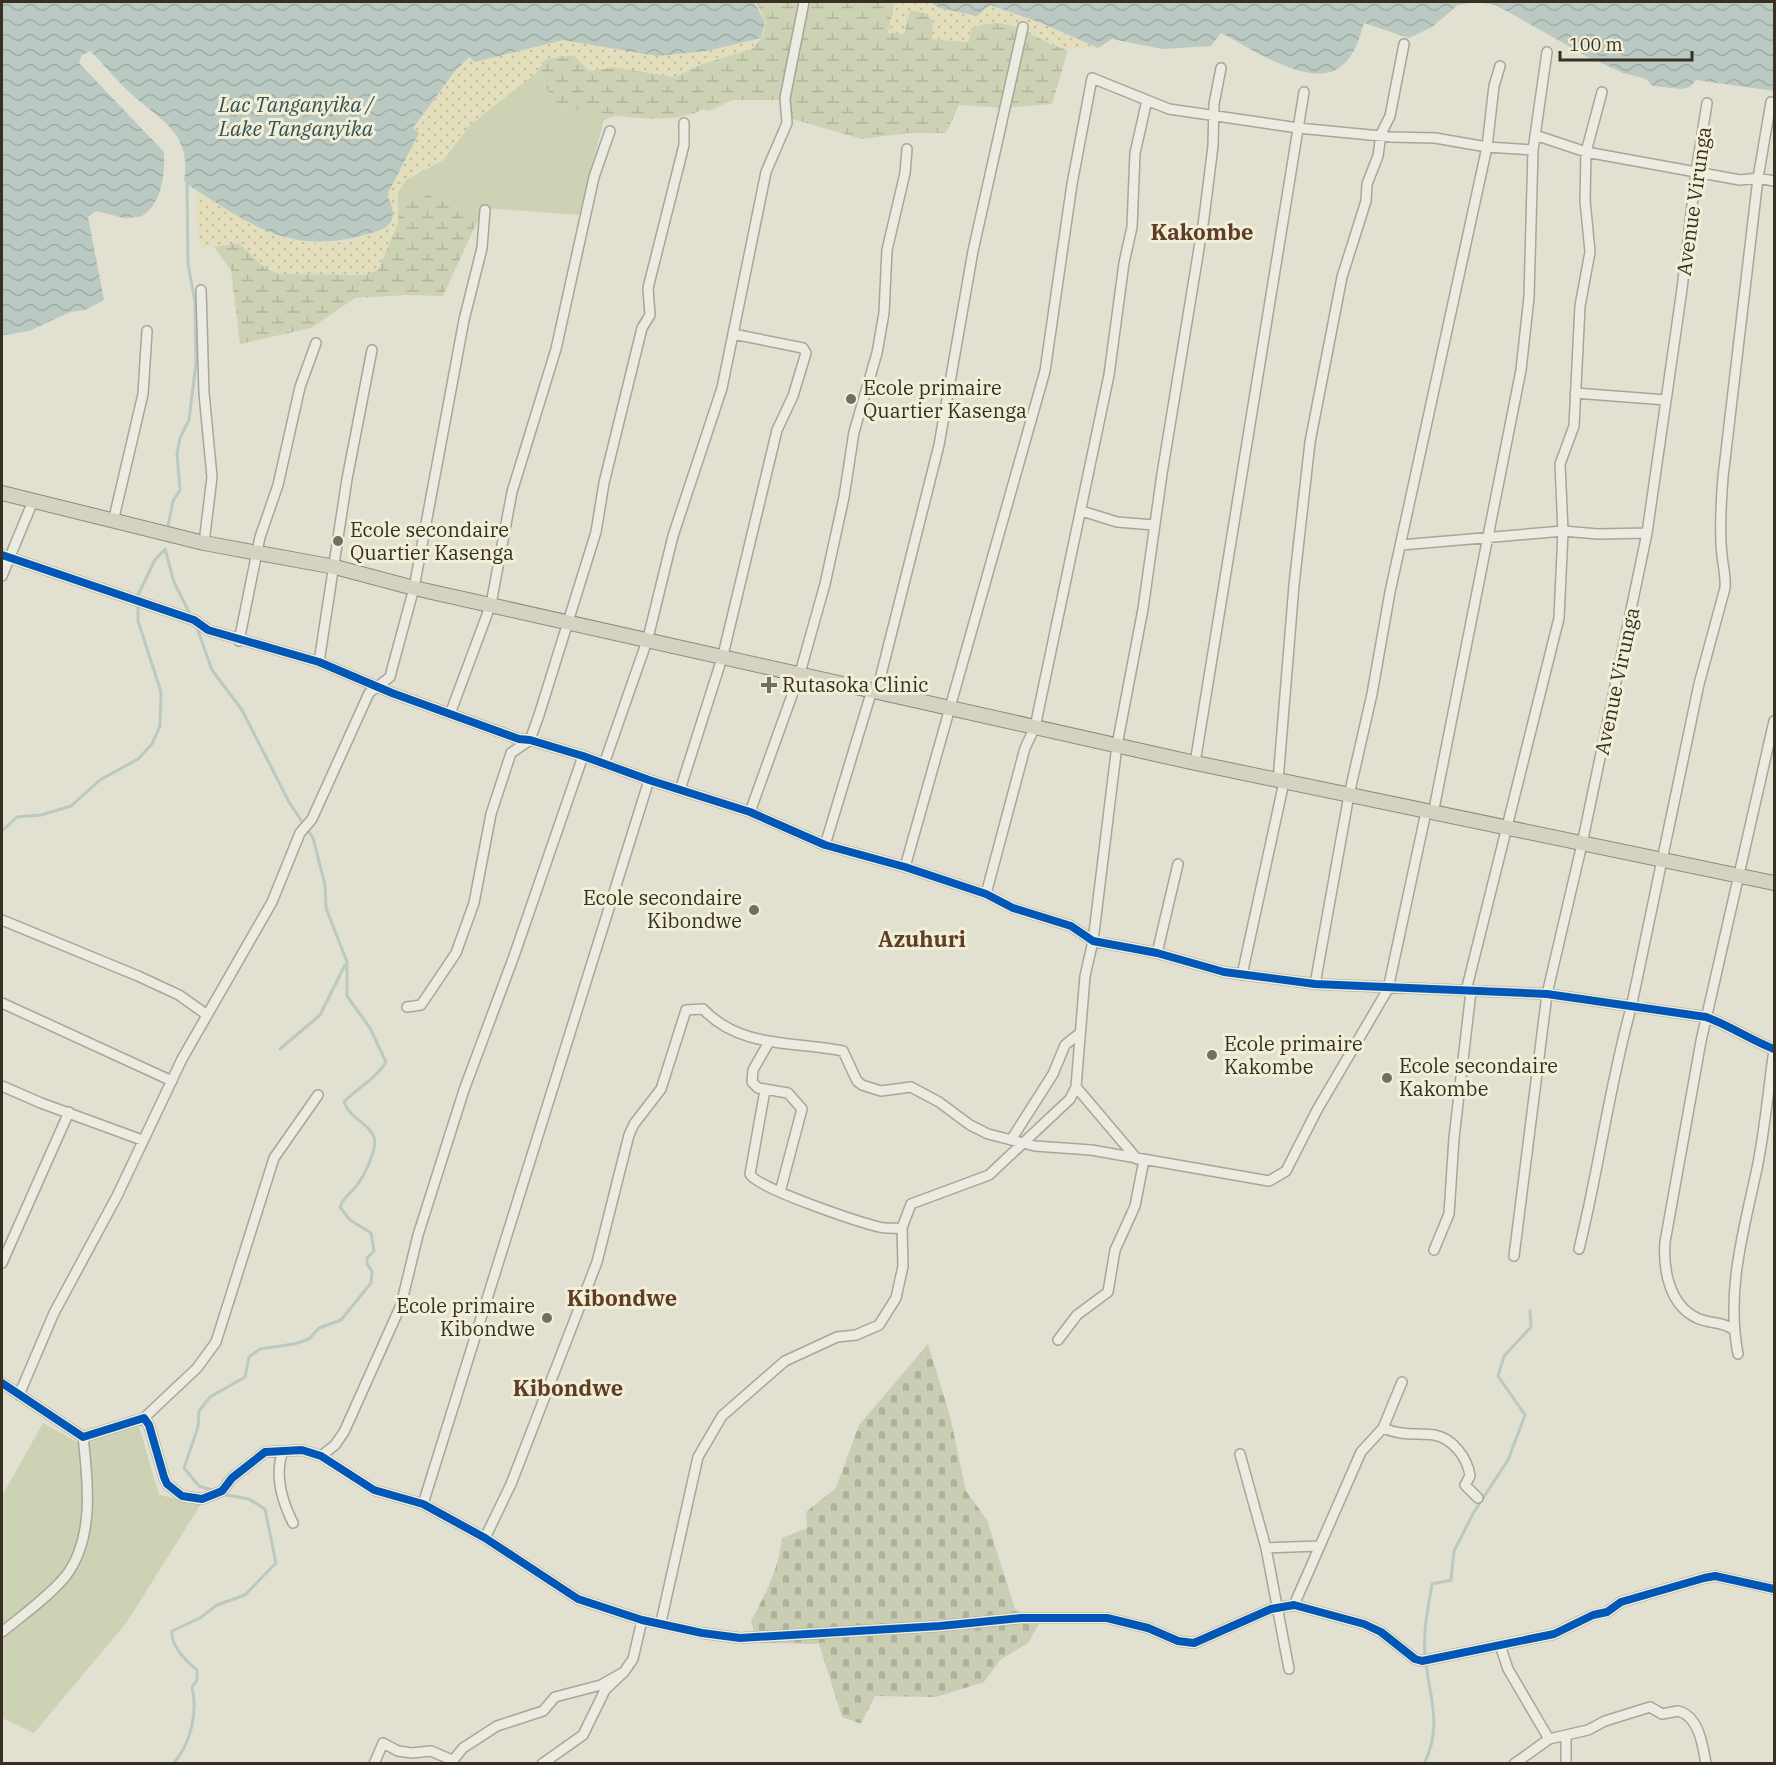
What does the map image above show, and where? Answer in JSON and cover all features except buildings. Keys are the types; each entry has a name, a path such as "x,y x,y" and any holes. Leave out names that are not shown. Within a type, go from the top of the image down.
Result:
{"highway":[{"path":"2,493 204,543 336,567 414,588 648,638 1195,763 1509,830 1774,883"}],"street":[{"path":"604,764 648,638 673,536 722,388 766,172 787,123 785,98 804,2"},
{"path":"825,845 874,691 939,446 973,252 1023,27"},
{"path":"1242,975 1281,781 1294,585 1311,442 1342,277 1366,201 1367,184 1378,156 1381,134 1390,116 1404,44"},
{"path":"485,1538 511,1484 597,1262 629,1135 634,1124 660,1089 686,1010 703,1009 721,1025 737,1034 769,1042 843,1051 857,1081 862,1085 881,1091 910,1087 939,1102 970,1125 988,1134 1022,1144 1068,1147 1269,1181 1286,1171 1317,1110 1388,989 1430,813 1489,535 1521,370 1529,297 1533,150 1547,52"},
{"path":"1315,984 1349,795 1487,147 1494,86 1500,66"},
{"path":"661,1623 698,1457 722,1416 785,1361 837,1337 856,1335 879,1325 896,1298 903,1266 902,1228 911,1204 989,1175 1070,1099 1076,1088 1088,956 1093,941 1117,745 1143,609 1154,525 1204,218 1221,68"},
{"path":"905,867 1045,371 1072,184 1092,78 1169,109 1298,128 1435,138 1487,147 1533,150"},
{"path":"1434,1250 1449,1214 1454,1138 1469,991 1559,618 1563,531 1560,464 1574,426 1580,306 1590,252 1585,200 1586,152 1602,92"},
{"path":"1195,763 1304,93"},
{"path":"986,894 1025,748 1035,727 1082,511 1114,347 1124,263 1132,227 1136,153 1147,100"},
{"path":"1579,1249 1590,1208 1618,1053 1631,1008 1699,684 1707,662 1712,629 1725,588 1726,575 1720,526 1723,477 1758,178 1771,102"},
{"name":"Avenue Virunga","path":"1514,1256 1547,994 1582,844 1647,533 1707,103"},
{"path":"407,1008 421,1005 456,953 474,903 491,814 511,753 530,740 569,622 580,578 596,532 607,472 642,328 650,315 648,288 684,145 684,123"},
{"path":"450,714 491,604 512,492 556,348 594,177 610,131"},
{"path":"1535,135 1586,152 1740,180 1758,178 1774,181"},
{"path":"750,812 800,673 825,584 844,497 854,432 872,377 884,313 887,250 905,172 908,148"},
{"path":"19,1395 54,1313 111,1206 172,1081 272,902 300,833 312,819 369,693 390,676 414,588 464,320 482,248 484,210"},
{"path":"201,290 204,393 212,477 204,543"},
{"path":"113,522 143,394 147,331"},
{"path":"680,790 723,655 777,430 793,396 806,353 803,348 734,334"},
{"path":"239,641 260,537 278,485 300,387 316,343"},
{"path":"319,662 336,567 347,479 372,350"},
{"path":"1575,393 1666,400"},
{"path":"2,576 6,557 33,501"},
{"path":"1082,511 1117,522 1154,525"},
{"path":"1401,545 1489,535 1563,531 1598,534 1647,533"},
{"path":"6,557 194,620 207,630 239,641 319,662 519,740 530,740 583,756 750,812 825,845 905,867 986,894 1013,908 1079,929 1093,941 1157,953 1242,975 1315,984 1388,989 1547,994 1631,1008 1706,1017 1731,1026 1753,1041 1774,1049 1756,1171 1735,1276 1733,1329 1738,1354"},
{"path":"1733,1329 1720,1322 1694,1317 1674,1295 1665,1267 1665,1242 1706,1017 1774,721"},
{"path":"321,1456 335,1445 344,1432 401,1305 417,1235 464,1090 514,956 583,756"},
{"path":"423,1504 649,780"},
{"path":"1157,953 1178,864"},
{"path":"2,920 179,995 207,1015"},
{"path":"2,1003 172,1081"},
{"path":"1011,1140 1053,1074 1065,1045 1080,1033"},
{"path":"769,1042 751,1076 754,1085 765,1090 788,1093 802,1109 780,1192"},
{"path":"2,1086 41,1103 142,1140"},
{"path":"1058,1340 1077,1315 1108,1292 1115,1250 1135,1206 1140,1159 1076,1088"},
{"path":"765,1090 750,1174 754,1181 877,1227 902,1228"},
{"path":"83,1437 144,1418 197,1368 216,1342 274,1158 318,1095"},
{"path":"2,1263 69,1112"},
{"path":"1293,1605 1361,1452 1383,1428 1402,1382"},
{"path":"2,1383 83,1437"},
{"path":"144,1418 149,1425 167,1484 182,1496 193,1499 210,1497 222,1491 232,1478 265,1452 302,1450 321,1456 374,1490 423,1504 485,1538 578,1599 642,1620 702,1633 740,1638 940,1626 1021,1618 1107,1618 1148,1628 1178,1641 1194,1643 1279,1607 1293,1605 1364,1624 1381,1632 1415,1659 1426,1660 1554,1634 1593,1615 1607,1612 1621,1602 1704,1578 1715,1576 1774,1589"},
{"path":"1383,1428 1401,1434 1435,1435 1452,1444 1466,1459 1470,1476 1465,1485 1478,1498"},
{"path":"2,1632 66,1576 81,1542 86,1516 87,1471 83,1437"},
{"path":"283,1450 279,1465 279,1483 293,1523"},
{"path":"1240,1454 1266,1548 1289,1669"},
{"path":"1266,1548 1318,1546"},
{"path":"542,1764 583,1735 604,1690 624,1672 633,1659 642,1620"},
{"path":"1500,1645 1509,1669 1549,1739"},
{"path":"374,1764 383,1743 398,1751 412,1753 431,1751 451,1762 463,1748 497,1726 543,1711 555,1697 601,1685 624,1672"},
{"path":"1514,1764 1549,1739 1588,1730 1605,1721 1650,1707 1664,1715 1682,1711 1696,1727 1706,1764"},
{"path":"1566,1735 1566,1764"}],"green space":[{"path":"756,2 895,2 888,32 909,10 924,13 933,20 932,39 968,42 971,29 983,24 1008,24 1068,50 1052,104 1004,108 959,105 946,133 908,133 862,139 782,116 783,100 732,100 709,111 703,109 687,115 651,119 557,107 537,72 545,59 574,55 589,71 613,67 675,77 702,64 752,49 762,37 766,23"},
{"path":"537,72 557,107 618,115 604,120 579,215 484,208 479,218 429,195 398,205 398,192 406,180 443,160 470,125"},
{"path":"429,195 479,218 443,296 407,295 355,298 311,328 240,344 231,270 214,247 239,243 264,267 378,270 398,223 398,205"},
{"path":"928,1344 950,1416 966,1491 987,1520 1015,1609 1040,1622 1028,1643 1000,1660 984,1682 936,1697 875,1696 859,1723 842,1717 819,1644 757,1643 751,1621 775,1571 782,1538 807,1528 806,1512 836,1488 859,1425"},
{"path":"43,1423 77,1442 139,1426 159,1495 201,1504 127,1622 34,1733 2,1718 2,1507 3,1494"}],"sand":[{"path":"895,2 929,2 940,8 989,5 1044,24 1098,48 1073,49 1057,46 1012,25 999,22 986,23 971,29 968,42 932,39 933,20 924,13 910,10 904,34 888,33"},
{"path":"756,39 752,49 702,64 675,77 613,67 589,71 574,55 545,59 537,72 470,125 443,160 406,180 398,192 398,223 378,270 367,275 279,274 264,267 239,243 200,247 196,206 198,191 245,221 280,236 297,240 334,243 359,238 384,229 387,195 409,154 413,128 455,71 469,57 476,62 563,40 706,51"}],"water":[{"name":"Lac Tanganyika / Lake Tanganyika","path":"2,2 754,2 765,22 761,38 706,51 657,56 563,40 475,62 469,57 455,71 413,128 419,133 387,195 393,211 389,224 378,231 349,239 323,242 299,240 255,226 187,184 184,180 183,149 169,126 125,88 90,51 82,55 79,63 164,152 161,189 153,205 140,217 124,218 96,211 88,217 104,300 85,310 70,312 29,331 5,335 2,334"},
{"path":"929,2 1475,2 1458,5 1432,27 1409,38 1364,23 1356,47 1345,63 1328,73 1313,73 1280,64 1221,33 1211,46 1162,49 1112,39 1098,48 1044,24 990,5 977,16 940,8"},
{"path":"1475,2 1774,2 1774,91 1696,80 1690,87 1682,89 1653,86 1646,79 1623,73 1586,56 1496,5"}],"waterway":[{"path":"168,526 173,501 180,490 177,454 180,438 189,420 196,363 195,302 188,264 187,184"},
{"path":"165,549 174,582 191,616"},
{"path":"2,831 17,817 41,815 71,806 100,780 138,759 152,744 160,726 161,692 138,621 138,595 155,560 165,549"},
{"path":"196,625 212,670 242,710 289,802 313,838 325,885 326,908 347,962 347,996 370,1028 386,1062 344,1102 350,1113 368,1128 375,1142 367,1169 340,1207 350,1220 371,1233 374,1251 367,1258 367,1264 372,1271 371,1283 341,1320 319,1328 309,1339 294,1344 260,1349 249,1357 245,1377 210,1397 199,1411 198,1427 184,1468 199,1486 215,1491"},
{"path":"280,1049 320,1015 345,965"},
{"path":"1424,1764 1430,1749 1434,1722 1425,1645 1426,1619 1432,1584 1451,1580 1454,1551 1474,1512 1508,1460 1525,1415 1498,1376 1504,1356 1531,1327 1530,1311"},
{"path":"173,1764 184,1747 192,1727 194,1707 192,1687 197,1680 197,1670 177,1648 172,1631 200,1618 217,1605 245,1595 276,1563 265,1509 249,1499 221,1494"}],"cycle path":[{"path":"2,555 194,620 208,630 319,662 392,693 519,739 530,740 583,756 750,812 825,845 905,867 986,894 1013,908 1071,926 1093,941 1157,953 1224,972 1315,984 1547,994 1706,1017 1774,1049"},
{"path":"2,1383 83,1437 144,1418 149,1425 167,1484 182,1496 202,1499 222,1491 232,1478 265,1452 302,1450 321,1456 374,1490 423,1504 485,1538 578,1599 642,1620 702,1633 740,1638 940,1626 1021,1618 1107,1618 1148,1628 1178,1641 1194,1643 1271,1609 1294,1605 1364,1624 1381,1632 1415,1659 1422,1661 1554,1634 1593,1615 1607,1612 1621,1602 1704,1578 1715,1576 1774,1589"}],"place":[{"name":"Ecole primaire Quartier Kasenga","path":"851,399"},
{"name":"Ecole secondaire Quartier Kasenga","path":"338,541"},
{"name":"Rutasoka Clinic","path":"769,685"},
{"name":"Ecole secondaire Kibondwe","path":"754,910"},
{"name":"Ecole primaire Kakombe","path":"1212,1055"},
{"name":"Ecole secondaire Kakombe","path":"1387,1078"},
{"name":"Ecole primaire Kibondwe","path":"547,1318"}],"district":[{"name":"Kakombe","path":"1202,232"},
{"name":"Azuhuri","path":"922,939"},
{"name":"Kibondwe","path":"622,1298"},
{"name":"Kibondwe","path":"568,1388"}]}
